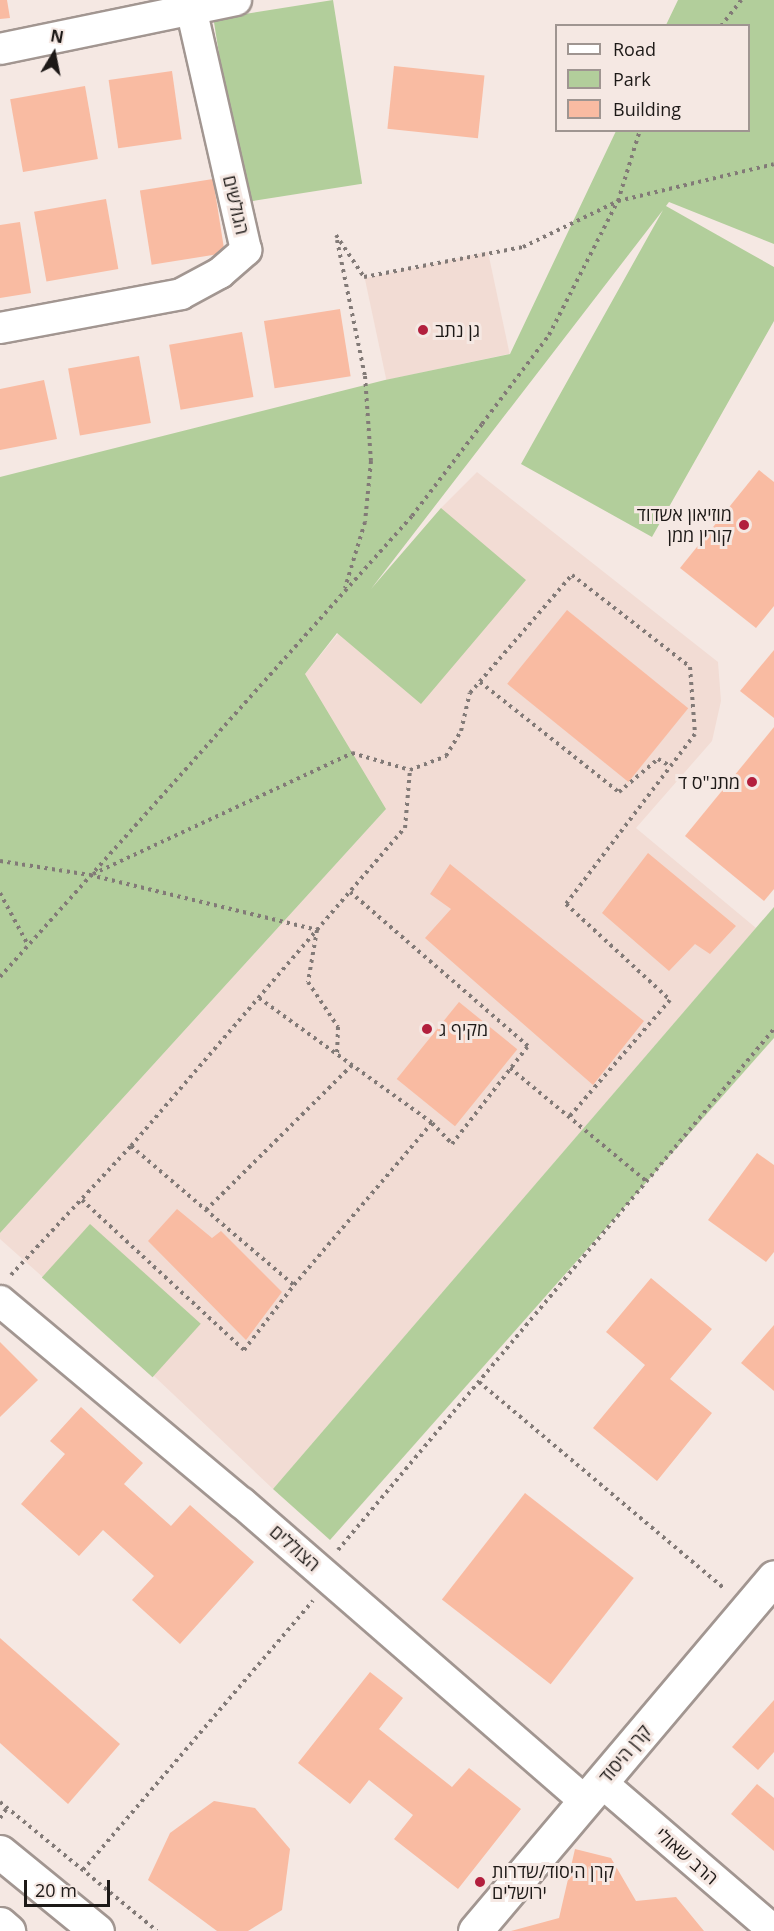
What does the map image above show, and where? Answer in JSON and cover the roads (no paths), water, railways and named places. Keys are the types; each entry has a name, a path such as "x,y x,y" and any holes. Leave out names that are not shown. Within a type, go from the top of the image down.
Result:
{"street":[{"path":"0,49 190,4 236,0"},
{"name":"הגולשים","path":"0,328 181,294 220,273 246,250 190,4"},
{"name":"הצוללים","path":"4,1289 326,1575 593,1792"},
{"name":"קרן היסוד","path":"475,1931 774,1576"},
{"name":"הרב שאולי","path":"593,1792 774,1931"},
{"path":"0,1852 97,1931"},
{"path":"0,1924 8,1931"}],"place":[{"name":"גן נתב","path":"423,330"},
{"name":"מוזיאון אשדוד קורין ממן","path":"744,525"},
{"name":"מתנ\"ס ד","path":"752,782"},
{"name":"מקיף ג","path":"427,1029"},
{"name":"קרן היסוד/שדרות ירושלים","path":"480,1882"}]}
